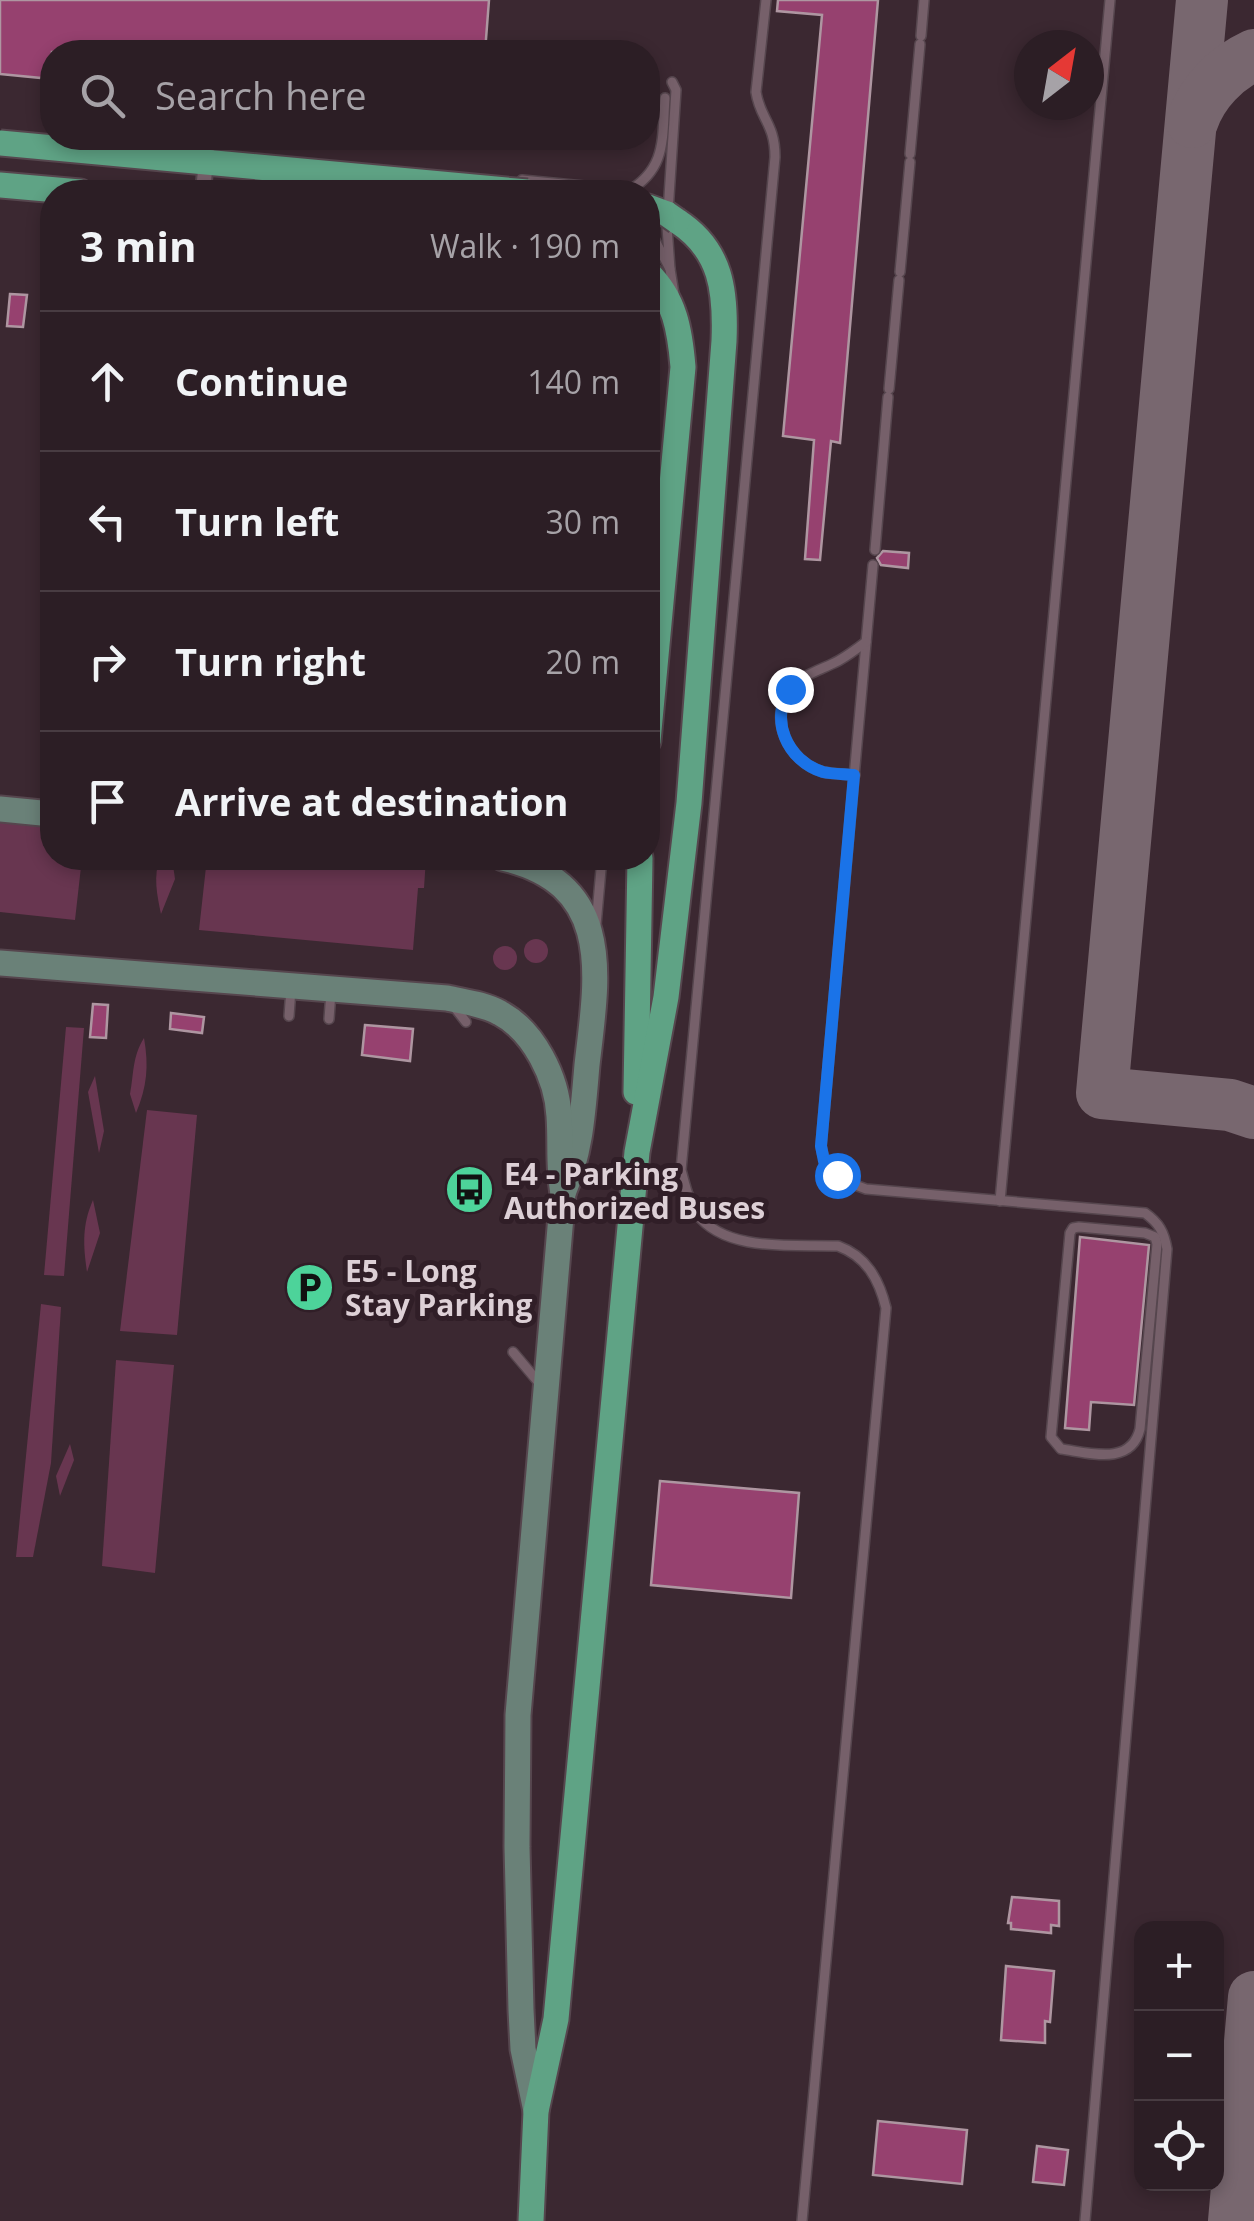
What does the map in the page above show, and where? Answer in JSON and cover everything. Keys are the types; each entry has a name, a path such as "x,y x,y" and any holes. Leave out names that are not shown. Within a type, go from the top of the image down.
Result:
{"main road":[{"path":"0,143 40,147"},
{"path":"75,150 398,180"},
{"path":"0,185 40,188"},
{"path":"637,1152 666,996 688,804 726,306 718,264 706,246 686,227 660,213"},
{"path":"660,274 680,326 683,367 660,613"},
{"path":"0,809 40,813"},
{"path":"534,870 565,891 584,914 594,943 596,988 577,1161 563,1193"},
{"path":"531,2221 536,2111 556,2019 637,1152 640,870"},
{"path":"0,963 448,998 503,1014 527,1035 542,1058 558,1103 558,1166 563,1193 518,1752 516,1847 523,2049 536,2111"}],"street":[{"path":"204,180 207,150"}],"lane":[{"path":"766,0 756,92 758,105 776,136 776,157 682,1170 698,1215 717,1230 734,1239 838,1246 854,1252 876,1278 886,1308 802,2221"},
{"path":"875,550 924,0"},
{"path":"1000,1201 1110,0"},
{"path":"660,266 667,227 676,90 672,82"},
{"path":"660,144 665,98"},
{"path":"0,135 40,138"},
{"path":"173,150 518,180"},
{"path":"643,180 658,162 659,150"},
{"path":"874,565 821,1146 824,1161 848,1182 866,1189 1145,1213 1164,1234 1167,1249 1085,2221"},
{"path":"854,775 822,772 798,755 787,742 779,709 800,680 866,642"},
{"path":"594,943 601,870"},
{"path":"290,1016 291,986"},
{"path":"330,1019 332,989"},
{"path":"448,998 466,1022"},
{"path":"1072,1228 1155,1237 1148,1350 1140,1429 1134,1445 1118,1454 1061,1449 1054,1444 1051,1437 1072,1228"},
{"path":"1148,1350 1160,1351"},
{"path":"513,1352 545,1390"}],"shaded area":[{"path":"0,820 40,823 40,870 81,870 75,920 0,912"},
{"path":"157,870 174,870 175,879 161,914 157,893"},
{"path":"206,870 425,870 424,888 418,888 413,950 199,930"},
{"path":"536,939 548,951 536,963 524,951"},
{"path":"505,946 517,958 505,970 493,958"},
{"path":"66,1027 84,1028 64,1276 44,1275"},
{"path":"144,1038 146,1076 136,1113 130,1094 135,1059"},
{"path":"95,1076 104,1131 99,1153 88,1092"},
{"path":"147,1110 197,1115 177,1335 120,1331"},
{"path":"93,1200 100,1233 87,1272 84,1235"},
{"path":"41,1304 61,1307 51,1463 33,1557 16,1557"},
{"path":"116,1360 174,1365 155,1573 102,1566"},
{"path":"70,1444 74,1460 60,1496 56,1476"}],"building":[{"path":"0,0 489,0 486,40 40,40 40,78 0,74"},
{"path":"778,0 878,0 840,443 831,441 820,560 805,559 814,440 783,436 822,15 777,11"},
{"path":"10,294 27,295 23,327 7,326"},
{"path":"883,551 909,553 908,568 881,565 877,558"},
{"path":"93,1004 108,1005 106,1038 90,1037"},
{"path":"171,1013 204,1017 202,1033 170,1029"},
{"path":"365,1025 413,1029 410,1061 362,1055"},
{"path":"1080,1237 1149,1245 1134,1405 1091,1402 1089,1430 1065,1428"},
{"path":"660,1481 799,1493 791,1598 651,1585"},
{"path":"1012,1897 1059,1901 1059,1926 1051,1925 1051,1933 1011,1929 1008,1923"},
{"path":"1006,1966 1054,1971 1045,2043 1001,2040"},
{"path":"878,2121 967,2130 962,2184 873,2175"},
{"path":"1037,2146 1068,2150 1064,2185 1033,2182"}],"taxiway":[{"path":"1202,0 1102,1093 1230,1105 1254,1113"},
{"path":"1192,122 1216,82 1254,55"},
{"path":"1234,2221 1254,1997"}],"place":[{"name":"E4 - Parking Authorized Buses","path":"469,1190"},
{"name":"E5 - Long Stay Parking","path":"310,1287"}],"route":[{"path":"790,689 779,709 787,742 822,772 854,775 821,1146 824,1161 837,1175"}]}
